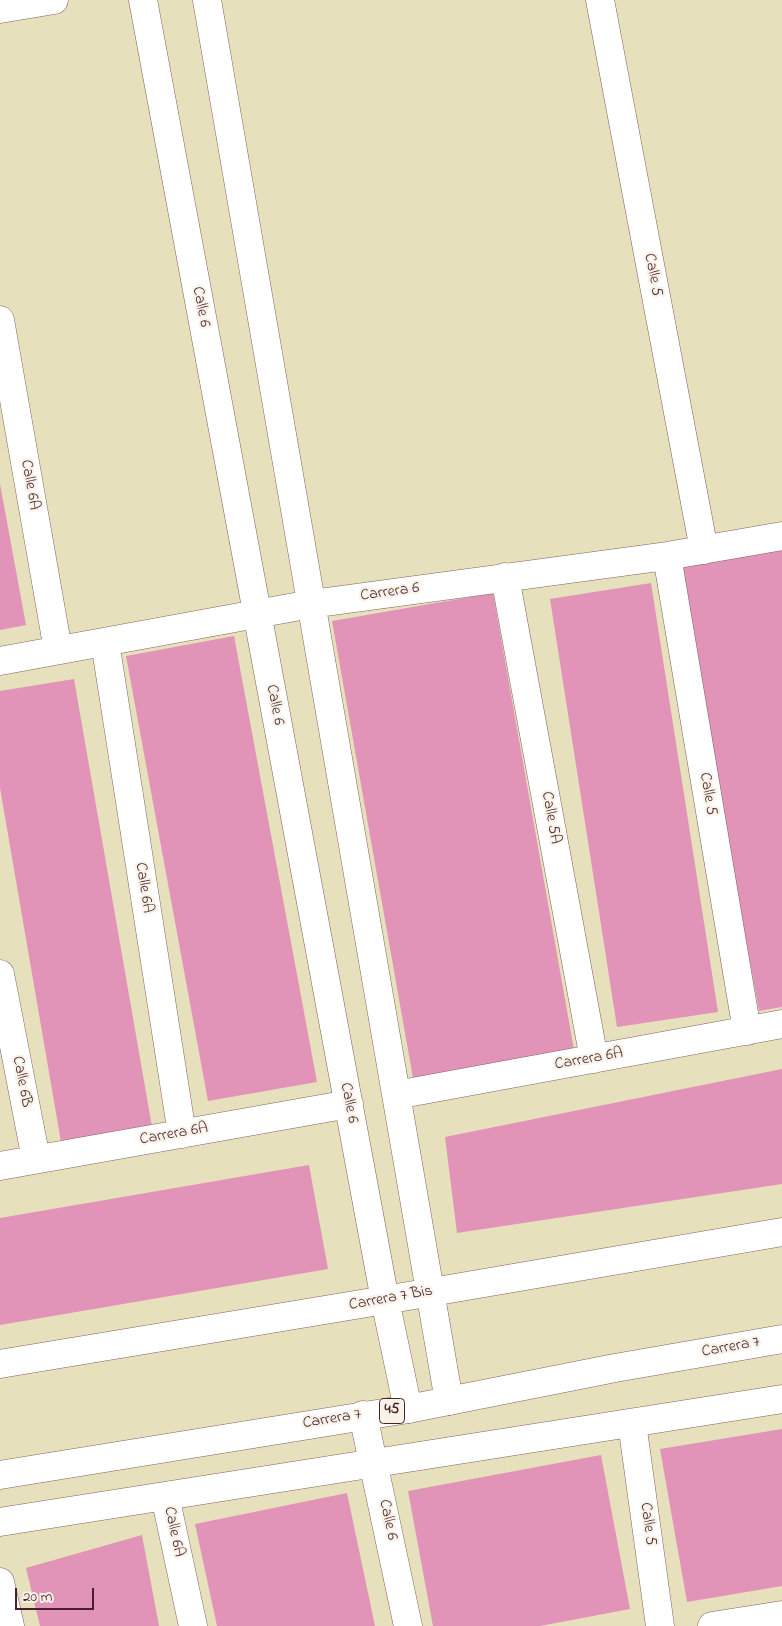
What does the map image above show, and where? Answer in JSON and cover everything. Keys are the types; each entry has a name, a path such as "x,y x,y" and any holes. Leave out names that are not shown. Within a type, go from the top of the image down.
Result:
{"street":[{"path":"0,9 54,0"},
{"name":"Calle 6","path":"143,0 385,1300 408,1409"},
{"path":"207,0 449,1401"},
{"name":"Calle 5","path":"600,0 704,550"},
{"name":"Calle 6A","path":"0,320 58,650"},
{"name":"Carrera 6","path":"0,661 311,604 667,556 782,536"},
{"name":"Calle 5","path":"667,556 747,1031"},
{"name":"Calle 5A","path":"505,577 594,1059"},
{"name":"Calle 6A","path":"105,642 182,1134"},
{"name":"Calle 6B","path":"0,974 36,1159"},
{"name":"Carrera 6A","path":"396,1095 782,1024"},
{"name":"Carrera 6A","path":"0,1166 349,1104"},
{"name":"Carrera 7 Bis","path":"0,1364 782,1232"},
{"name":"Carrera 7","path":"0,1475 408,1409 615,1368 782,1340"},
{"path":"0,1522 782,1398"},
{"name":"Calle 6","path":"363,1415 375,1462 408,1626"},
{"name":"Calle 5","path":"632,1423 660,1626"},
{"name":"Calle 6A","path":"166,1496 193,1626"},
{"path":"0,1582 10,1626"},
{"path":"712,1626 782,1615"}],"building":[{"path":"0,484 26,625 0,630"},
{"path":"782,548 782,1007 759,1011 678,566"},
{"path":"651,583 718,1012 617,1027 550,599"},
{"path":"493,593 574,1050 413,1078 332,621"},
{"path":"234,636 317,1082 208,1101 126,656"},
{"path":"74,679 152,1127 61,1142 0,788 0,691"},
{"path":"782,1069 782,1184 457,1233 445,1137"},
{"path":"309,1165 328,1269 0,1325 0,1218"},
{"path":"782,1429 782,1586 687,1602 660,1449"},
{"path":"601,1455 630,1609 540,1626 433,1626 408,1491"},
{"path":"347,1493 375,1626 217,1626 195,1524"},
{"path":"142,1535 159,1626 40,1626 26,1568"}]}
